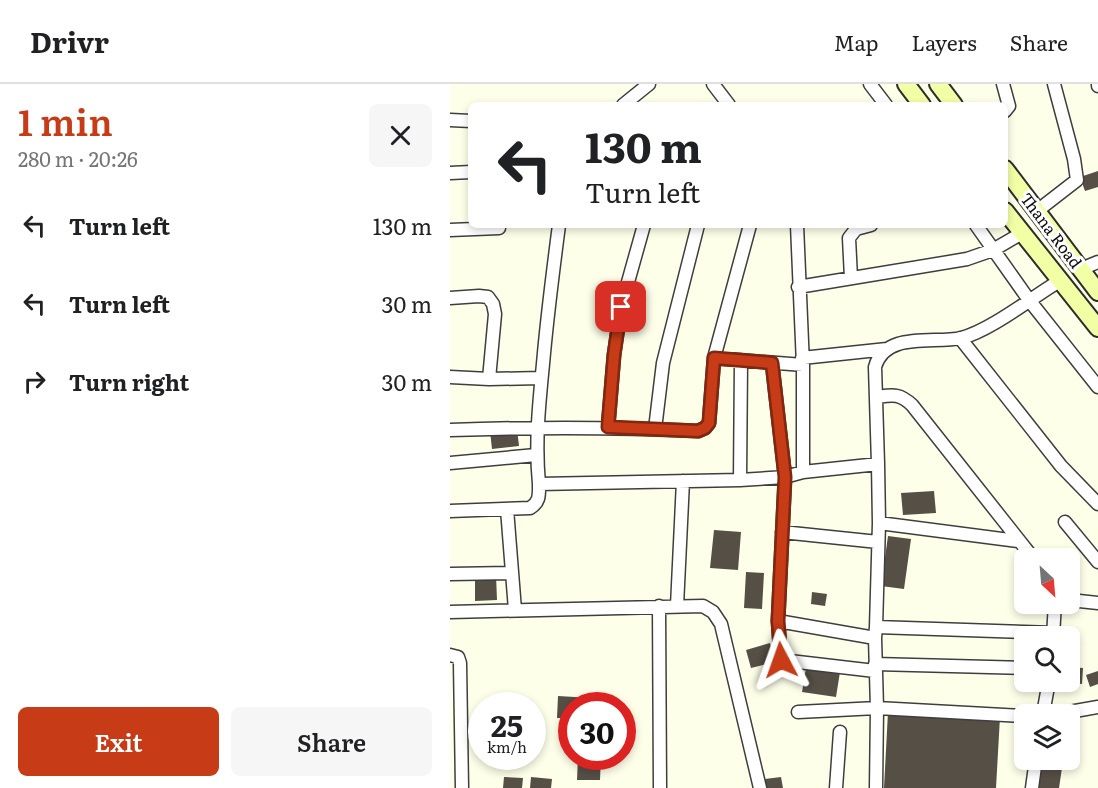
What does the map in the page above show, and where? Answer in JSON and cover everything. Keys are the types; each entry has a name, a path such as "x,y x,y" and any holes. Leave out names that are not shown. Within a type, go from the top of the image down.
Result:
{"street":[{"path":"628,102 650,84"},
{"path":"713,84 727,102"},
{"path":"870,84 884,102"},
{"path":"906,84 920,102"},
{"path":"938,84 952,102"},
{"path":"1003,84 1008,102"},
{"path":"1037,211 1077,180 1074,159 1054,84"},
{"path":"450,120 468,122"},
{"path":"450,173 468,172"},
{"name":"Thana Road","path":"1008,173 1098,292"},
{"name":"Thana Road","path":"1008,215 1098,328"},
{"path":"450,230 500,228"},
{"path":"450,511 530,508 536,505 539,498 537,427 559,228"},
{"path":"608,427 621,307 643,228"},
{"path":"655,429 663,363 697,228"},
{"path":"450,430 608,427 698,431 705,428 709,423 714,358 749,228"},
{"path":"797,228 803,472"},
{"path":"851,278 849,238 856,229 860,228"},
{"path":"978,228 1029,300 1098,387"},
{"path":"798,287 967,259 993,250 1022,233"},
{"path":"1081,269 1098,262"},
{"path":"876,788 875,633 879,523 875,367 878,355 905,342 960,338 982,330 1061,280"},
{"path":"450,298 488,297 493,304 495,314 489,380"},
{"path":"960,338 1061,466 1098,504"},
{"path":"714,358 772,363 802,362 888,349"},
{"path":"740,480 741,361"},
{"path":"772,363 785,477 778,621 781,660 875,667 1014,668"},
{"path":"450,377 489,380 541,378"},
{"path":"876,398 892,395 903,397 912,405 1024,548"},
{"path":"450,463 536,455"},
{"path":"539,484 740,480 785,477 803,472 878,464"},
{"path":"677,606 683,481"},
{"path":"507,509 515,610"},
{"path":"1065,522 1098,562"},
{"path":"879,523 1018,541"},
{"path":"782,532 878,542"},
{"path":"450,574 512,573"},
{"path":"1080,601 1098,603"},
{"path":"659,606 660,788"},
{"path":"450,612 703,606 713,612 721,624 760,788"},
{"path":"778,621 875,633 1014,635"},
{"path":"450,655 458,657 460,663 462,788"},
{"path":"1080,710 1098,707"},
{"path":"798,712 877,708 1014,715"},
{"path":"836,788 840,732"},
{"path":"1032,788 1034,770"}],"building":[{"path":"1098,171 1098,187 1085,191 1080,177"},
{"path":"517,429 519,446 492,449 490,431"},
{"path":"934,491 936,513 903,515 901,493"},
{"path":"714,530 741,532 738,570 710,568"},
{"path":"888,536 911,539 904,589 881,586"},
{"path":"746,572 764,573 762,609 744,608"},
{"path":"475,575 496,575 497,600 475,601"},
{"path":"812,592 827,594 825,606 811,604"},
{"path":"770,643 775,662 751,668 746,650"},
{"path":"806,668 840,672 836,697 802,692"},
{"path":"1080,668 1083,668 1082,684 1080,684"},
{"path":"1098,671 1098,684 1090,687 1086,675"},
{"path":"888,712 1000,717 996,788 884,788"},
{"path":"577,770 600,770 600,780 577,780"},
{"path":"1041,770 1062,770 1059,788 1039,788"},
{"path":"504,777 523,778 522,788 503,788"},
{"path":"531,777 552,779 551,788 530,788"},
{"path":"781,777 783,788 766,788 765,779"}],"route":[{"path":"621,307 608,427 698,431 709,423 714,358 772,363 785,477 778,621 781,660"}]}
